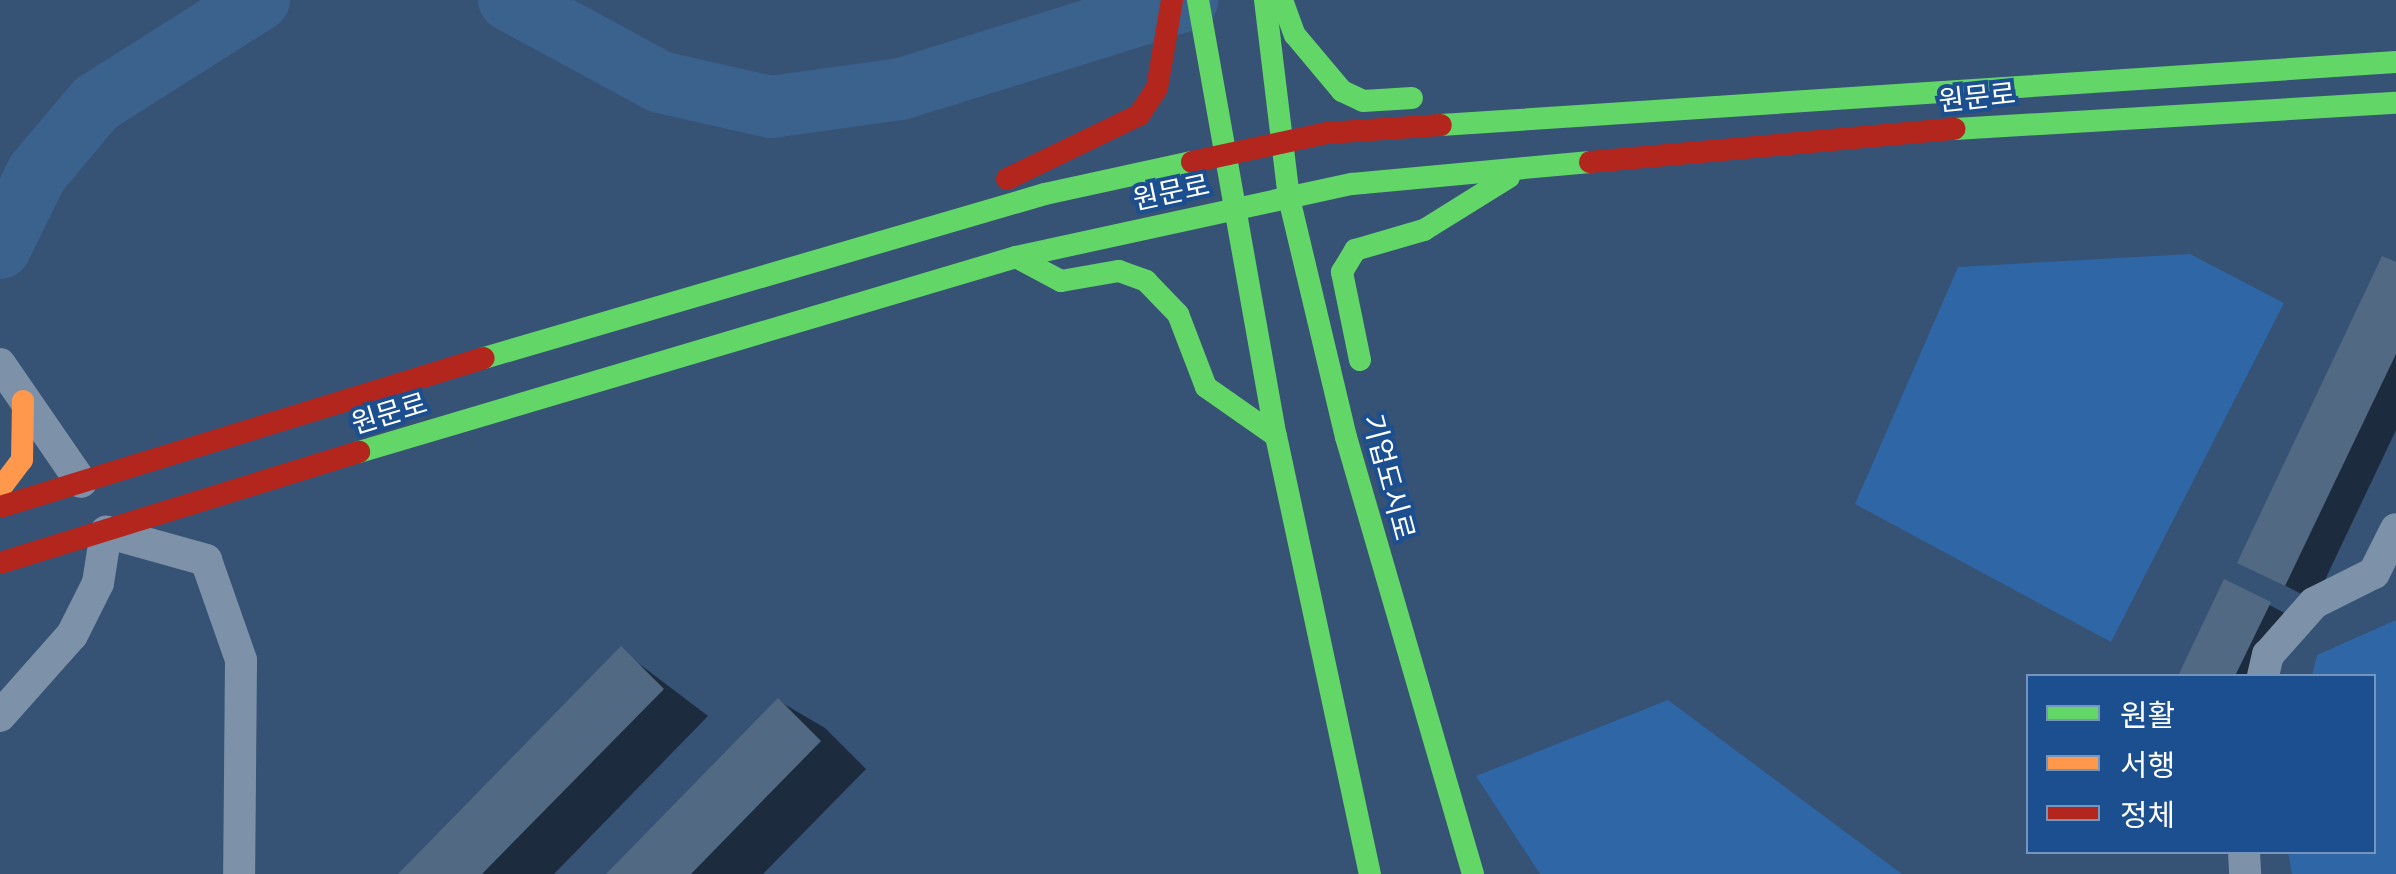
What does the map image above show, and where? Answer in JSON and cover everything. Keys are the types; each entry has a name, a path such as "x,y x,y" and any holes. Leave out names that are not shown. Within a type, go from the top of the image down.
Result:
{"main road":[{"path":"840,251 861,232 1056,160 1138,115 1157,88 1172,0"},
{"path":"1198,0 1276,436 1370,874"},
{"name":"기업도시로","path":"1266,0 1278,90 1279,142 1289,198 1346,436 1472,874"},
{"path":"1282,0 1295,35 1342,91 1363,100 1782,82 1831,101"},
{"name":"원문로","path":"0,507 840,251 1224,154 1350,128 1831,101 2396,62"},
{"name":"원문로","path":"0,563 1016,257 1352,184 1512,175 2048,120 2396,103"},
{"path":"1346,436 1366,387 1342,272 1355,250 1424,230 1512,175"},
{"path":"1016,257 1061,281 1119,271 1146,281 1178,314 1206,387 1276,436"},
{"path":"0,489 22,460 11,383"},
{"path":"81,482 106,532"}],"street":[{"path":"11,383 81,482"},
{"path":"2263,674 2268,655 2314,603 2374,572 2396,530"},
{"path":"0,716 72,635 98,584 106,532 206,560 241,660 239,874"}],"shaded area":[{"path":"2190,254 2284,303 2111,642 1855,504 1958,267"},
{"path":"2396,620 2396,874 2292,874 2288,854 2376,854 2376,674 2312,674 2317,655"},
{"path":"1668,700 1902,874 1540,874 1476,776"}],"building":[{"path":"2382,256 2396,262 2396,354 2285,586 2237,563"},
{"path":"2224,579 2271,602 2236,674 2179,674"},
{"path":"621,646 664,689 482,874 398,874"},
{"path":"778,698 821,741 691,874 606,874"}],"waterway":[{"path":"0,248 37,173 96,103 259,0"},
{"path":"509,0 660,82 771,107 901,89 1187,0"}],"traffic: fast":[{"path":"1198,0 1276,436 1370,874"},
{"path":"1265,0 1289,198 1346,437 1473,874"},
{"path":"1282,0 1295,35 1342,91 1363,101 1412,98"},
{"path":"1441,125 2396,62"},
{"path":"1955,129 2396,103"},
{"path":"484,358 1045,194 1192,162"},
{"path":"359,452 1016,257 1352,184 1590,162"},
{"path":"1360,360 1342,272 1355,250 1424,230 1509,177"},
{"path":"1016,257 1061,281 1119,271 1146,281 1178,314 1206,387 1276,436"}],"traffic: slow":[{"path":"0,489 22,460 23,401"}],"traffic: jam":[{"path":"1007,179 1139,115 1157,88 1172,0"},
{"path":"1192,162 1327,133 1441,125"},
{"path":"1590,162 1955,129"},
{"path":"0,507 484,358"},
{"path":"0,563 359,452"}]}
